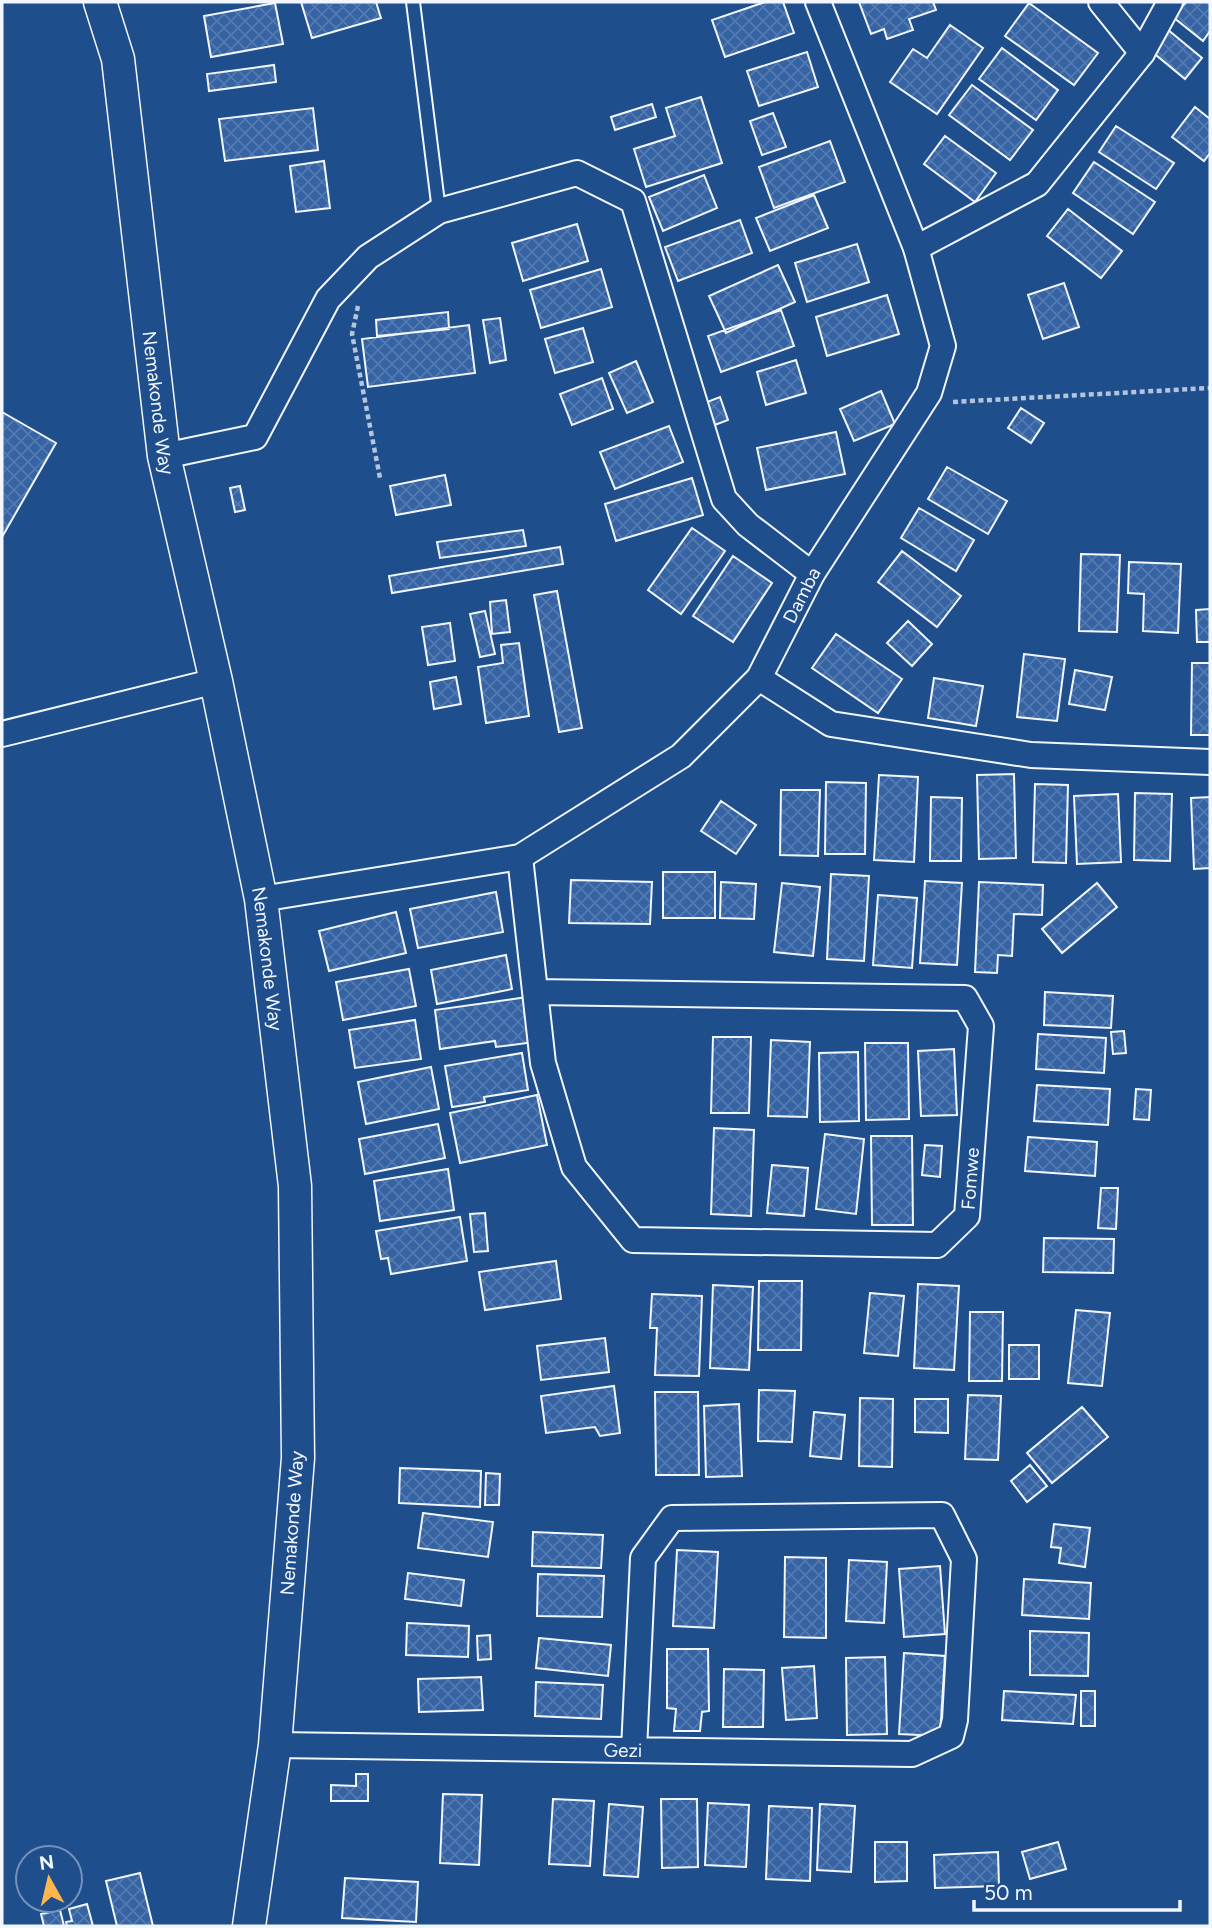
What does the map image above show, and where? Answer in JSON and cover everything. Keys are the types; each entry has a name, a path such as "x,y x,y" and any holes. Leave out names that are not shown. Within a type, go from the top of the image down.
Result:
{"street":[{"name":"Nemakonde Way","path":"100,2 118,58 164,456 216,681 261,899 295,1186 298,1458 275,1745 248,1926"},
{"name":"Damba","path":"261,899 520,857 681,756 759,678 812,574 929,393 943,346 916,248 818,2"},
{"path":"1101,2 1142,53"},
{"path":"916,248 1037,184 1142,53 1170,2"},
{"path":"164,456 255,437 328,299 368,257 439,211 577,173 633,201 724,499 748,525 812,574"},
{"path":"759,678 831,724 1031,755 1210,762"},
{"path":"2,734 216,681"},
{"name":"Fomwe","path":"520,857 535,992 543,1063 574,1167 633,1240 937,1245 967,1216 981,1026 965,998 535,992"},
{"name":"Gezi","path":"275,1745 912,1754 951,1736 955,1720 964,1559 942,1516 672,1518 643,1558 634,1750"}],"lane":[{"path":"413,2 439,211"}],"path":[{"path":"368,257 352,334 380,478"},
{"path":"929,393 954,402 1210,388"}],"building":[{"path":"301,2 376,2 381,18 312,38"},
{"path":"765,2 783,2 794,33 725,57 712,20"},
{"path":"859,2 933,2 936,10 909,19 913,30 887,39 884,29 871,34"},
{"path":"1186,2 1210,2 1210,31 1203,41 1173,17"},
{"path":"275,3 283,44 211,57 204,16"},
{"path":"1029,3 1098,53 1074,85 1005,36"},
{"path":"950,25 983,48 937,114 890,82 913,49 927,58"},
{"path":"1167,29 1202,58 1185,79 1150,50"},
{"path":"1002,48 1058,90 1036,120 979,79"},
{"path":"807,52 818,87 759,106 747,71"},
{"path":"274,65 276,82 209,91 207,74"},
{"path":"972,85 1033,130 1010,160 949,115"},
{"path":"701,97 722,163 646,187 634,149 675,136 666,108"},
{"path":"652,104 656,117 615,130 611,117"},
{"path":"1195,107 1210,119 1210,153 1204,161 1172,137"},
{"path":"313,108 318,150 225,161 219,119"},
{"path":"773,113 786,147 762,155 750,121"},
{"path":"1116,126 1174,163 1156,189 1099,152"},
{"path":"945,136 996,173 975,202 924,164"},
{"path":"830,141 845,182 774,208 759,167"},
{"path":"324,161 330,208 296,212 290,166"},
{"path":"1094,162 1155,202 1133,234 1073,193"},
{"path":"704,175 717,208 663,231 649,197"},
{"path":"814,195 828,228 770,251 756,218"},
{"path":"1068,209 1122,251 1101,278 1047,236"},
{"path":"740,220 752,253 678,281 665,247"},
{"path":"577,224 588,261 523,281 512,243"},
{"path":"857,244 869,282 807,302 795,263"},
{"path":"778,265 795,302 726,333 709,296"},
{"path":"601,269 612,307 541,328 530,290"},
{"path":"1064,283 1079,327 1043,339 1028,295"},
{"path":"887,295 899,334 827,356 816,317"},
{"path":"781,310 794,346 721,372 708,336"},
{"path":"448,312 449,329 377,336 376,320"},
{"path":"500,318 506,360 490,363 483,320"},
{"path":"469,325 475,373 368,387 362,339"},
{"path":"583,328 593,362 555,373 545,339"},
{"path":"796,360 806,393 766,405 757,372"},
{"path":"636,361 653,402 627,413 609,373"},
{"path":"602,378 613,409 572,425 560,394"},
{"path":"881,391 895,424 854,441 840,409"},
{"path":"720,397 728,420 715,425 707,402"},
{"path":"1021,408 1044,423 1031,443 1008,428"},
{"path":"2,412 56,443 2,537"},
{"path":"669,426 683,462 615,489 600,452"},
{"path":"836,432 845,474 766,490 757,448"},
{"path":"947,467 1007,501 988,534 928,499"},
{"path":"445,475 451,505 396,515 390,486"},
{"path":"692,478 703,515 616,541 605,504"},
{"path":"240,486 245,510 235,512 230,488"},
{"path":"919,508 974,540 956,571 901,538"},
{"path":"692,528 725,551 681,614 648,590"},
{"path":"523,530 526,546 440,558 437,542"},
{"path":"560,547 563,564 392,593 389,576"},
{"path":"902,551 961,596 937,627 878,582"},
{"path":"1081,554 1120,555 1117,632 1079,631"},
{"path":"733,556 772,583 733,642 693,616"},
{"path":"1129,562 1181,564 1178,633 1143,631 1144,594 1128,593"},
{"path":"557,591 582,728 559,732 534,595"},
{"path":"506,600 510,632 492,634 490,602"},
{"path":"1210,609 1210,642 1197,642 1196,610"},
{"path":"485,611 495,654 480,657 470,614"},
{"path":"908,621 932,644 912,666 887,643"},
{"path":"450,623 455,661 428,665 422,627"},
{"path":"836,634 902,679 878,713 812,668"},
{"path":"519,643 529,716 486,723 478,667 503,663 501,645"},
{"path":"1024,654 1065,659 1057,721 1017,717"},
{"path":"1192,663 1210,663 1210,735 1191,735"},
{"path":"1075,670 1112,677 1105,710 1069,704"},
{"path":"456,677 461,704 434,709 430,682"},
{"path":"934,678 983,686 976,726 928,718"},
{"path":"1014,774 1016,858 979,859 977,775"},
{"path":"879,775 918,777 914,862 874,860"},
{"path":"826,782 866,783 865,854 825,854"},
{"path":"1035,784 1068,785 1066,863 1033,862"},
{"path":"781,790 820,790 818,856 780,855"},
{"path":"1135,793 1172,794 1170,861 1134,860"},
{"path":"1118,794 1121,862 1077,864 1074,796"},
{"path":"931,797 962,798 961,861 930,861"},
{"path":"1210,797 1210,868 1194,869 1191,798"},
{"path":"721,801 756,825 736,854 701,831"},
{"path":"663,872 715,872 715,918 663,918"},
{"path":"831,874 869,876 864,961 827,959"},
{"path":"571,880 652,882 650,924 569,923"},
{"path":"925,881 962,883 957,965 920,963"},
{"path":"721,882 756,884 754,919 720,918"},
{"path":"979,882 1043,885 1042,915 1014,914 1012,956 998,955 997,973 975,972"},
{"path":"782,883 820,887 813,956 774,952"},
{"path":"1097,883 1117,907 1062,953 1042,929"},
{"path":"496,892 503,932 418,948 410,909"},
{"path":"878,895 917,898 912,968 873,965"},
{"path":"396,912 406,953 329,971 319,931"},
{"path":"506,955 512,989 437,1004 431,970"},
{"path":"409,969 416,1006 343,1020 336,982"},
{"path":"1045,992 1113,996 1111,1028 1044,1025"},
{"path":"528,997 535,1042 496,1047 495,1041 440,1049 435,1010"},
{"path":"415,1020 421,1059 355,1068 349,1030"},
{"path":"1124,1031 1126,1053 1113,1054 1111,1032"},
{"path":"1038,1034 1106,1038 1104,1073 1036,1069"},
{"path":"713,1037 751,1037 749,1113 711,1113"},
{"path":"771,1040 810,1042 807,1117 768,1116"},
{"path":"865,1043 908,1043 909,1119 866,1120"},
{"path":"954,1049 957,1115 921,1116 918,1051"},
{"path":"858,1052 859,1121 820,1122 819,1053"},
{"path":"522,1053 528,1090 484,1097 485,1102 452,1107 445,1066"},
{"path":"431,1067 439,1109 366,1124 358,1082"},
{"path":"1037,1085 1110,1089 1108,1125 1034,1121"},
{"path":"1136,1089 1151,1090 1149,1120 1134,1119"},
{"path":"537,1095 547,1145 460,1163 450,1113"},
{"path":"438,1124 445,1158 365,1174 359,1139"},
{"path":"714,1128 754,1130 751,1216 711,1214"},
{"path":"825,1134 864,1139 856,1214 816,1209"},
{"path":"871,1136 912,1136 913,1225 872,1225"},
{"path":"1028,1137 1097,1142 1095,1176 1025,1171"},
{"path":"925,1145 942,1146 940,1177 922,1175"},
{"path":"772,1165 808,1168 804,1216 767,1213"},
{"path":"448,1169 454,1210 380,1221 374,1181"},
{"path":"1101,1188 1118,1188 1116,1229 1098,1228"},
{"path":"485,1213 488,1251 474,1252 470,1214"},
{"path":"460,1217 467,1261 391,1274 388,1258 381,1259 376,1231"},
{"path":"1044,1238 1114,1239 1113,1273 1043,1272"},
{"path":"556,1261 561,1299 485,1310 479,1272"},
{"path":"759,1281 802,1281 801,1350 758,1350"},
{"path":"918,1284 959,1286 954,1370 914,1368"},
{"path":"713,1285 753,1287 749,1370 710,1368"},
{"path":"870,1293 904,1296 898,1356 864,1353"},
{"path":"652,1294 702,1296 699,1376 655,1375 657,1328 650,1328"},
{"path":"1076,1310 1110,1313 1102,1386 1068,1383"},
{"path":"970,1312 1003,1312 1002,1381 969,1381"},
{"path":"605,1338 609,1372 541,1380 537,1346"},
{"path":"1009,1345 1039,1345 1039,1379 1009,1379"},
{"path":"614,1386 620,1433 600,1436 595,1427 546,1433 541,1396"},
{"path":"759,1390 795,1391 792,1442 758,1441"},
{"path":"655,1392 698,1392 699,1475 656,1475"},
{"path":"968,1395 1001,1396 998,1460 965,1459"},
{"path":"860,1398 893,1399 892,1467 859,1466"},
{"path":"915,1399 948,1399 948,1433 915,1432"},
{"path":"739,1404 742,1476 706,1477 704,1406"},
{"path":"1082,1407 1108,1437 1052,1483 1027,1453"},
{"path":"814,1412 845,1415 841,1459 810,1456"},
{"path":"1030,1465 1047,1486 1027,1502 1011,1481"},
{"path":"400,1468 481,1471 480,1507 399,1503"},
{"path":"486,1473 500,1474 499,1505 485,1505"},
{"path":"423,1513 493,1522 488,1557 418,1548"},
{"path":"1054,1524 1090,1528 1085,1567 1059,1563 1061,1548 1051,1547"},
{"path":"533,1532 603,1535 601,1568 532,1566"},
{"path":"677,1550 718,1552 714,1628 673,1626"},
{"path":"785,1557 826,1558 826,1638 784,1637"},
{"path":"849,1560 887,1562 884,1623 846,1621"},
{"path":"940,1566 945,1634 904,1637 899,1569"},
{"path":"408,1573 464,1580 461,1606 405,1599"},
{"path":"538,1574 604,1576 602,1617 537,1616"},
{"path":"1024,1579 1091,1583 1089,1619 1022,1615"},
{"path":"407,1623 469,1626 468,1657 406,1655"},
{"path":"1030,1631 1089,1633 1088,1676 1030,1675"},
{"path":"490,1635 491,1659 478,1660 477,1636"},
{"path":"539,1638 611,1645 608,1676 536,1668"},
{"path":"667,1649 708,1649 709,1711 702,1712 700,1731 674,1731 676,1709 667,1708"},
{"path":"904,1653 945,1656 940,1736 899,1734"},
{"path":"885,1657 887,1734 847,1735 846,1658"},
{"path":"814,1666 817,1718 786,1720 782,1668"},
{"path":"724,1669 764,1670 763,1727 723,1727"},
{"path":"481,1677 483,1710 419,1712 418,1679"},
{"path":"536,1682 603,1685 601,1719 535,1716"},
{"path":"1004,1691 1076,1695 1073,1724 1002,1720"},
{"path":"1081,1691 1095,1691 1095,1726 1081,1726"},
{"path":"356,1774 368,1774 368,1801 331,1801 331,1785 356,1786"},
{"path":"443,1794 482,1795 479,1865 440,1863"},
{"path":"553,1799 594,1801 590,1866 549,1864"},
{"path":"661,1799 697,1799 698,1867 662,1868"},
{"path":"708,1803 749,1805 746,1867 705,1865"},
{"path":"609,1804 643,1807 638,1877 604,1875"},
{"path":"820,1804 855,1806 851,1872 817,1870"},
{"path":"769,1806 812,1808 810,1881 766,1879"},
{"path":"875,1842 907,1842 907,1881 875,1882"},
{"path":"1058,1842 1066,1869 1030,1879 1022,1852"},
{"path":"998,1852 999,1886 935,1888 934,1855"},
{"path":"140,1873 153,1926 117,1926 106,1881"},
{"path":"345,1878 418,1882 416,1922 342,1918"},
{"path":"87,1904 93,1926 67,1926 66,1922 72,1921 70,1914 84,1914 84,1905"},
{"path":"41,1914 61,1914 64,1926 44,1926"}]}
